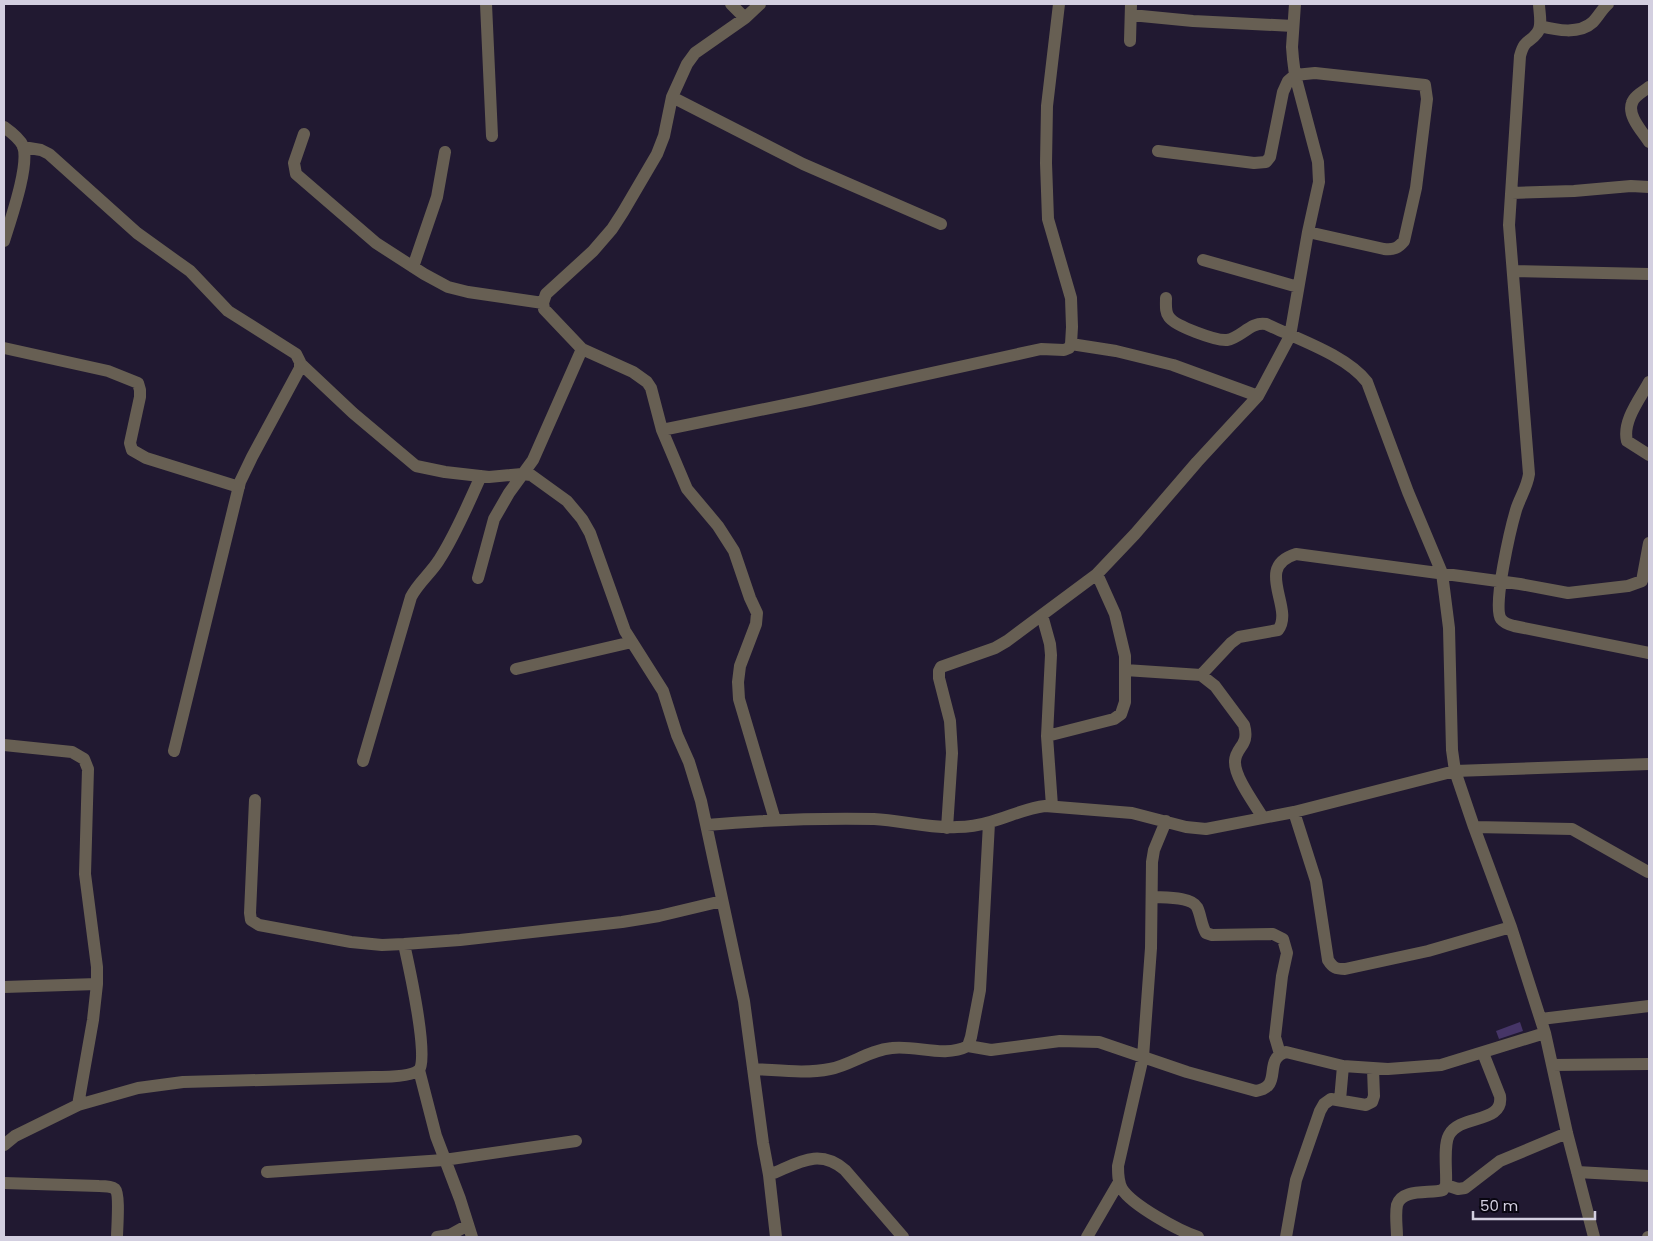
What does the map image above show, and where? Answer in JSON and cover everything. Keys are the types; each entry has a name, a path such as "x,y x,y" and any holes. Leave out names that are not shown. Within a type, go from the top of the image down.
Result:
{"street":[{"path":"486,4 492,136"},
{"path":"731,4 745,18"},
{"path":"760,4 745,18 695,53 680,77 672,97 665,130 657,154 623,212 612,229 593,251 546,294 543,303 544,309 582,348 634,372 647,382 651,388 662,430 687,488 718,526 734,551 757,613 756,624 740,666 738,699 775,820"},
{"path":"662,430 1041,349 1064,350 1068,348 1071,344 1072,327 1070,292 1048,219 1047,106 1060,4"},
{"path":"948,828 952,753 950,722 941,687 939,671 941,667 995,648 1007,641 1096,574 1136,534 1197,462 1258,396 1290,336 1308,232 1319,182 1319,171 1295,75 1292,47 1294,4"},
{"path":"1539,4 1540,26 1538,33 1525,42 1520,56 1509,224 1529,474 1515,513 1501,581 1498,611 1501,619 1507,624 1649,653"},
{"path":"1540,26 1565,31 1582,28 1593,22 1608,4"},
{"path":"1130,41 1131,9 1193,21 1293,26"},
{"path":"1158,151 1254,164 1266,162 1270,157 1283,92 1288,81 1295,75 1315,73 1425,84 1426,90 1416,188 1404,240 1400,247 1393,250 1384,249 1308,232"},
{"path":"1649,87 1636,97 1632,103 1631,115 1649,142"},
{"path":"672,97 803,164 941,224"},
{"path":"4,127 17,138 23,147 25,168 4,241"},
{"path":"304,134 294,163 296,174 376,243 412,268 448,286 468,292 543,303"},
{"path":"23,147 41,150 49,154 137,233 190,270 223,306 296,354 301,364 353,413 416,466 445,472 481,476 499,477 522,474 536,478 567,501 582,519 596,548 625,631 663,691 677,735 689,762 707,825 742,992 770,1175 776,1237"},
{"path":"412,268 437,197 445,152"},
{"path":"1512,193 1574,191 1631,186 1649,187"},
{"path":"1203,260 1298,287"},
{"path":"1513,271 1649,274"},
{"path":"1166,298 1168,317 1174,322 1216,340 1231,339 1262,323 1345,363 1361,374 1367,382 1408,492 1442,573 1449,628 1452,750 1455,771 1511,927 1545,1032 1567,1133 1594,1237"},
{"path":"1071,344 1116,351 1173,364 1258,396"},
{"path":"4,348 108,370 138,383 140,397 130,443 132,450 146,458 239,486"},
{"path":"478,578 494,519 509,493 533,460 582,348"},
{"path":"174,751 239,486 252,457 301,364"},
{"path":"1649,382 1625,432 1627,441 1649,455"},
{"path":"363,761 411,597 416,588 438,563 481,476"},
{"path":"1201,675 1231,642 1239,637 1278,630 1282,625 1283,615 1275,582 1280,562 1286,557 1296,554 1532,585 1568,594 1635,584 1642,581 1649,543"},
{"path":"1047,736 1114,719 1121,714 1125,702 1124,656 1118,625 1096,574"},
{"path":"1042,616 1051,655 1047,736 1052,806"},
{"path":"516,669 632,642"},
{"path":"1125,670 1201,675 1215,686 1244,725 1247,732 1245,742 1236,755 1237,774 1263,818"},
{"path":"4,745 72,752 79,755 86,763 89,774 85,874 96,960 97,984 93,1020 78,1105"},
{"path":"707,825 775,820 873,819 948,828 989,823 1032,808 1052,806 1132,813 1186,827 1206,829 1294,812 1455,771 1649,764"},
{"path":"255,800 250,913 251,920 259,925 344,941 382,945 404,944 460,940 622,922 659,916 722,901"},
{"path":"1294,812 1316,881 1328,960 1337,969 1345,969 1428,951 1511,927"},
{"path":"1166,821 1153,856 1151,948 1143,1057 1118,1166 1119,1182 1128,1196 1152,1213 1198,1237"},
{"path":"968,1046 980,990 989,823"},
{"path":"1474,827 1572,829 1648,872"},
{"path":"1152,897 1193,901 1197,906 1206,933 1212,935 1273,934 1282,939 1287,953 1282,976 1275,1037 1280,1054"},
{"path":"404,944 415,997 423,1054 419,1070 433,1128 472,1237"},
{"path":"4,987 97,984"},
{"path":"1541,1019 1649,1006"},
{"path":"753,1069 830,1069 884,1049 904,1048 948,1051 961,1050 968,1046 991,1050 1060,1041 1099,1042 1187,1072 1256,1091 1264,1090 1269,1085 1276,1059 1280,1054 1286,1052 1342,1066 1373,1069 1441,1065 1545,1032"},
{"path":"1397,1237 1397,1206 1400,1199 1405,1194 1437,1192 1443,1190 1446,1186 1446,1143 1448,1136 1460,1124 1493,1114 1498,1110 1501,1103 1500,1096 1482,1053"},
{"path":"1552,1065 1649,1064"},
{"path":"1340,1100 1342,1066"},
{"path":"1286,1237 1296,1180 1320,1111 1324,1104 1331,1100 1366,1105 1372,1102 1374,1096 1373,1069"},
{"path":"4,1145 15,1136 78,1105 138,1088 162,1084 364,1078 402,1075 419,1070"},
{"path":"1446,1186 1458,1189 1465,1188 1500,1161 1567,1133"},
{"path":"267,1172 444,1160 576,1141"},
{"path":"770,1175 803,1161 814,1158 826,1158 845,1170 903,1237"},
{"path":"1577,1172 1649,1176"},
{"path":"1087,1237 1119,1182"},
{"path":"4,1183 108,1186 113,1188 117,1192 117,1237"},
{"path":"1169,1237 1172,1224"},
{"path":"437,1237 450,1235 468,1225"}],"building":[{"path":"1520,1022 1523,1031 1499,1039 1496,1031"}]}
